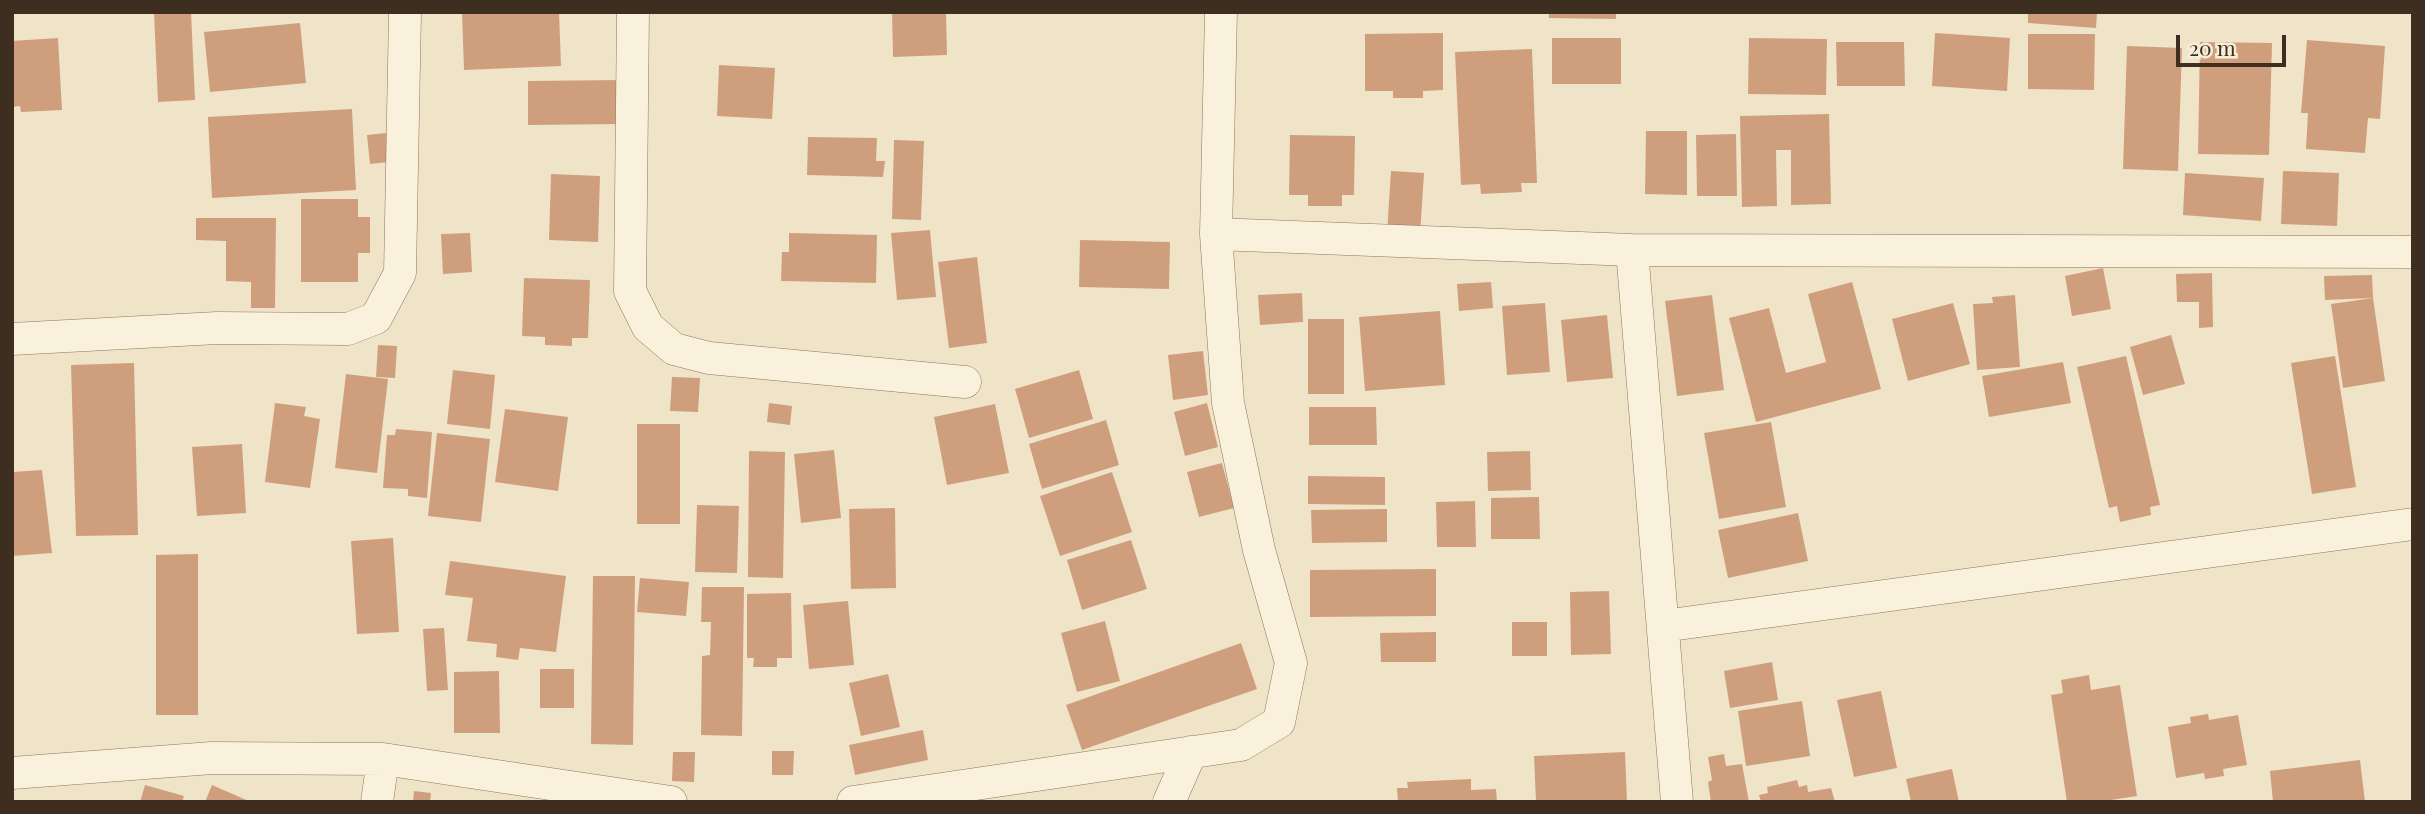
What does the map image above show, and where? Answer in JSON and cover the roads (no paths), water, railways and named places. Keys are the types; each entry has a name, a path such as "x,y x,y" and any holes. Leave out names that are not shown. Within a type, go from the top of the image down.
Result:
{"street":[{"path":"12,339 217,328 348,329 376,318 400,273 405,12"},
{"path":"633,12 630,291 648,327 674,349 709,358 965,382"},
{"path":"853,802 1241,745 1279,722 1291,663 1259,550 1228,403 1216,234 1222,12"},
{"path":"1216,234 1632,250 2413,252"},
{"path":"1632,250 1677,802"},
{"path":"1663,626 2413,524"},
{"path":"1169,802 1191,752"},
{"path":"12,773 212,758 383,759 671,802"},
{"path":"377,802 383,759"}]}
